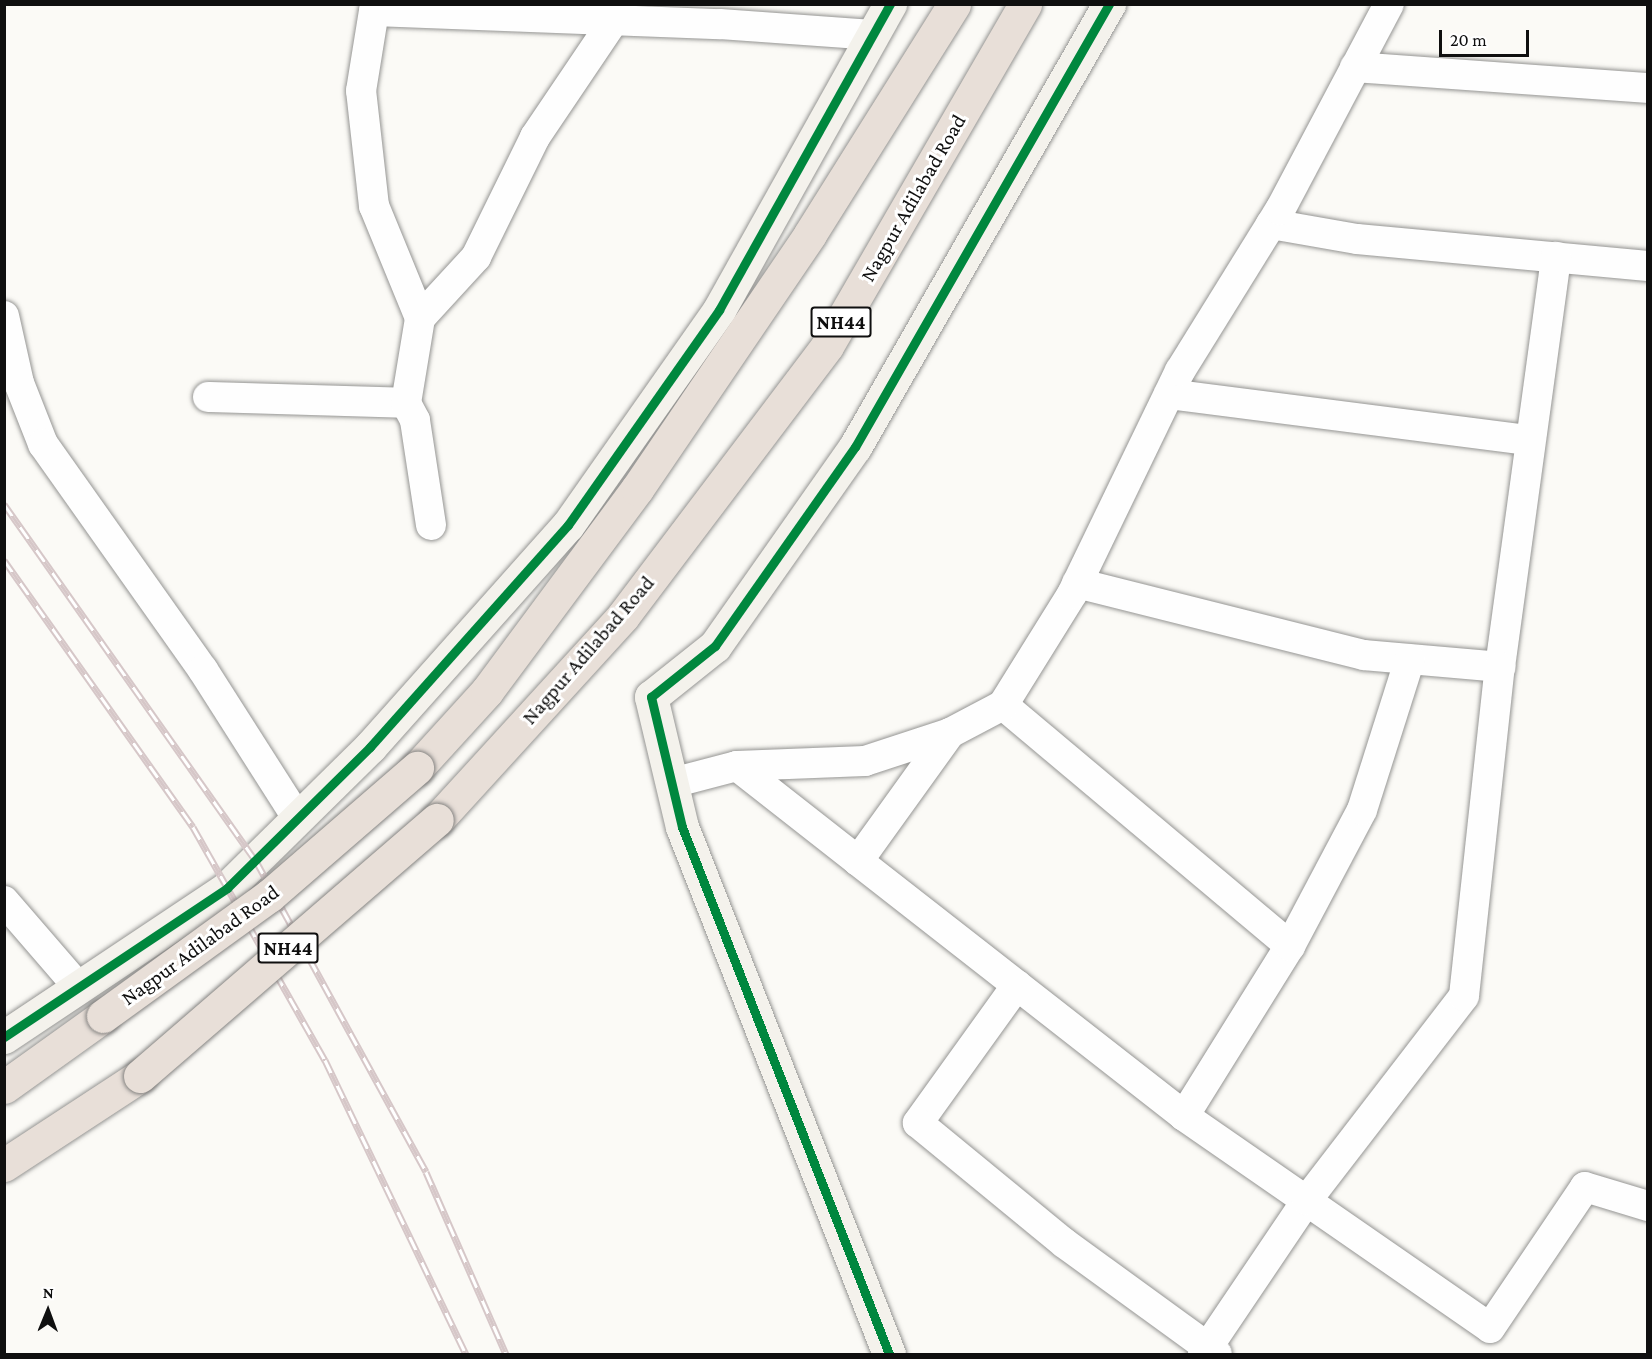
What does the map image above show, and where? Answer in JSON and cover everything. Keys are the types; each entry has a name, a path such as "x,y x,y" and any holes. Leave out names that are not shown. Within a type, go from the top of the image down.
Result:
{"highway":[{"name":"Nagpur Adilabad Road","path":"4,1087 269,896 417,768 487,692 637,489 810,234 954,4"},
{"name":"Nagpur Adilabad Road","path":"4,1165 140,1076 437,820 623,616 827,346 1025,4"}],"street":[{"path":"4,1037 173,928 227,888 370,747 568,525 719,310 890,4"},
{"path":"889,1354 682,827 651,697 715,646 855,447 1109,4"},
{"path":"672,783 737,766 865,761 950,733 1003,705 1077,583 1169,394 1271,224 1389,4"},
{"path":"431,525 415,420 406,403 420,318 374,206 361,91 374,10 614,12 873,35"},
{"path":"420,318 476,257 535,137 614,12"},
{"path":"1355,67 1647,88"},
{"path":"1271,224 1358,239 1647,266"},
{"path":"1017,985 918,1123 1064,1243 1210,1352 1307,1200 1464,996 1500,667 1529,440 1556,257"},
{"path":"4,316 19,383 43,444 203,670 298,819"},
{"path":"1169,394 1529,440"},
{"path":"208,397 406,403"},
{"path":"1077,583 1364,655 1500,667"},
{"path":"1184,1116 1290,946 1362,810 1410,659"},
{"path":"1003,705 1290,946"},
{"path":"858,861 950,733"},
{"path":"737,766 1184,1116 1491,1329 1585,1186 1647,1206"},
{"path":"4,901 79,988"}],"railway":[{"path":"4,504 256,861 426,1172 506,1354"},
{"path":"4,560 193,827 325,1060 466,1354"}],"cycle path":[{"path":"4,1037 227,888 370,747 568,525 719,310 890,4"},
{"path":"889,1354 682,827 651,697 715,646 855,447 1109,4"}]}
